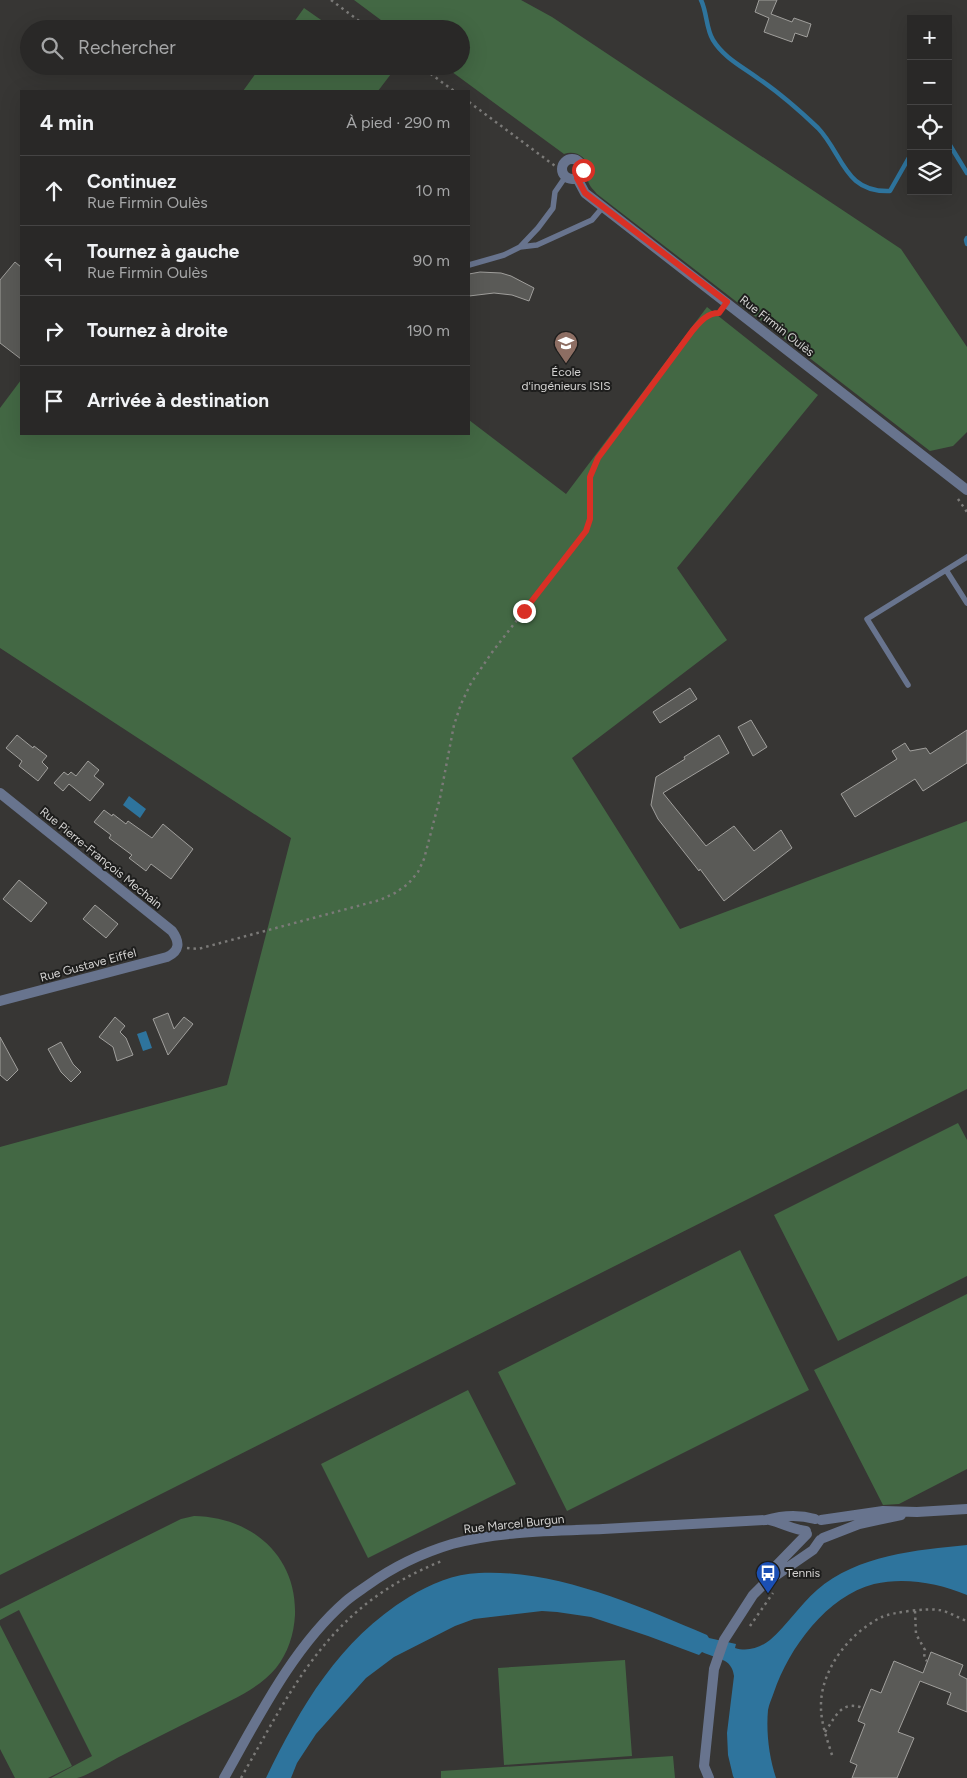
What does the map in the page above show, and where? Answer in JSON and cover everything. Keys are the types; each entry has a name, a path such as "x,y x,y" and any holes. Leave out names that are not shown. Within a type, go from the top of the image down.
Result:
{"street":[{"name":"Rue Firmin Oulès","path":"568,174 585,193 967,490"},
{"name":"Rue Pierre-François Mechain","path":"0,792 172,931 178,942 178,947"},
{"name":"Rue Gustave Eiffel","path":"0,1001 167,957 176,951 178,947"},
{"path":"807,1533 814,1540 822,1539 859,1524 917,1512 967,1509"},
{"name":"Rue Marcel Burgun","path":"224,1778 292,1663 318,1630 346,1600 381,1576 418,1556 453,1544 488,1537 766,1520 784,1515 805,1516 818,1520 883,1511 917,1512"},
{"name":"Rue Marcel Burgun","path":"766,1520 784,1524 807,1533"},
{"path":"709,1778 704,1766 714,1669 724,1640 753,1595 765,1583 813,1550 827,1534 827,1527 818,1520 809,1522 807,1533 773,1569 765,1583"}],"lane":[{"path":"520,247 538,228 552,208 555,192 568,174"},
{"path":"470,265 504,255 520,247 537,245 592,220 603,207"},
{"path":"908,685 867,619 967,557"},
{"path":"946,570 967,603"}],"path":[{"path":"331,0 358,20"},
{"path":"432,75 453,90"},
{"path":"470,103 568,174"},
{"path":"178,947 198,949 347,910 388,897 402,889 413,879 424,858 431,836 454,725 471,683 583,536 589,525 590,477 598,458 693,330 711,313 719,313 727,302"},
{"path":"241,1778 274,1717 304,1669 336,1630 362,1607 396,1583 445,1560"},
{"path":"750,1626 775,1591"},
{"path":"832,1755 825,1732 821,1706 826,1678 838,1655 860,1631 883,1616 914,1611 940,1610 967,1621"},
{"path":"914,1611 916,1634 925,1650 924,1658 927,1660"},
{"path":"825,1732 844,1707 853,1704 863,1708"}],"green space":[{"path":"354,0 521,0 552,17 901,249 967,347 967,432 953,446 930,451 597,194 590,186 587,178 587,164 583,157 572,153 564,154 456,75 470,75 470,20 381,20"},
{"path":"304,8 321,20 295,20"},
{"path":"255,75 390,75 379,90 244,90"},
{"path":"707,307 818,395 677,568 727,640 572,758 680,929 967,821 967,1089 0,1575 0,1147 227,1085 291,838 0,648 0,408 20,381 20,435 470,435 470,421 566,494"},
{"path":"958,1123 967,1140 967,1276 838,1341 774,1215"},
{"path":"740,1250 809,1390 567,1511 498,1372"},
{"path":"967,1294 967,1469 899,1504 883,1505 814,1370"},
{"path":"468,1390 516,1484 368,1558 321,1464"},
{"path":"194,1516 215,1518 252,1532 267,1544 279,1558 288,1575 294,1594 295,1615 292,1636 284,1656 276,1668 261,1682 234,1699 87,1774 77,1778 51,1778 92,1756 19,1610 0,1620 0,1609 181,1519"},
{"path":"0,1625 72,1766 48,1778 15,1778 0,1749"},
{"path":"625,1660 632,1756 504,1765 498,1668"},
{"path":"673,1756 675,1778 441,1778 441,1771"}],"water":[{"path":"129,796 146,809 140,818 123,805"},
{"path":"146,1031 152,1048 143,1051 137,1034"},
{"path":"967,1545 967,1595 945,1587 921,1582 898,1581 874,1584 857,1590 841,1600 812,1626 789,1658 768,1708 767,1727 776,1778 734,1778 733,1776 728,1755 727,1733 734,1676 733,1670 727,1662 702,1652 699,1655 591,1617 542,1611 474,1619 455,1626 394,1657 366,1678 316,1734 297,1763 291,1778 266,1778 308,1700 342,1654 384,1614 417,1592 442,1580 460,1575 508,1573 567,1583 625,1602 707,1635 709,1638 736,1644 735,1648 749,1649 758,1647 770,1640 817,1590 833,1578 850,1569 888,1556"}],"building":[{"path":"759,0 777,0 771,14 792,22 794,18 811,24 807,37 795,33 792,42 764,32 769,18 755,12"},
{"path":"15,262 20,266 20,358 0,343 0,280"},
{"path":"480,272 501,273 534,288 529,301 512,295 494,293 470,296 470,274"},
{"path":"690,688 697,699 660,723 653,712"},
{"path":"751,720 767,747 753,756 738,727"},
{"path":"967,730 967,763 923,791 915,779 855,817 841,794 897,759 892,751 905,743 910,751 926,748 930,754"},
{"path":"17,735 47,756 42,762 48,768 38,781 19,766 22,761 6,748"},
{"path":"719,735 729,753 663,793 706,846 734,826 754,851 781,830 792,848 724,901 658,819 651,805 656,777"},
{"path":"88,761 99,770 94,776 104,784 90,801 69,784 63,791 54,783 64,772 68,775 71,772 76,776"},
{"path":"104,810 126,824 128,821 152,838 163,824 193,849 171,879 151,864 146,871 129,858 132,855 109,838 111,835 94,822"},
{"path":"19,880 47,903 31,922 3,899"},
{"path":"95,905 118,924 106,938 83,919"},
{"path":"168,1013 174,1029 184,1017 193,1024 168,1055 153,1019"},
{"path":"115,1017 125,1026 120,1032 126,1038 133,1055 117,1061 113,1047 99,1037"},
{"path":"0,1037 18,1070 7,1081 0,1075"},
{"path":"61,1042 73,1064 81,1072 71,1082 61,1072 48,1049"},
{"path":"931,1652 963,1665 959,1675 967,1679 967,1712 947,1704 951,1693 920,1681 898,1732 914,1738 897,1778 852,1778 857,1765 850,1762 865,1724 858,1721 871,1689 881,1693 894,1661 923,1673"}],"waterway":[{"path":"701,0 711,36 717,46 734,62 782,96 818,128 854,179 863,186 875,190 890,191 907,161"},
{"path":"952,149 967,173"},
{"path":"967,238 967,244"}],"place":[{"name":"École d'ingénieurs ISIS","path":"566,364"},
{"name":"Tennis","path":"768,1594"}],"route":[{"path":"524,611 571,552 589,525 590,477 598,458 693,330 711,313 719,313 727,302 585,193 577,178 583,170"}]}
